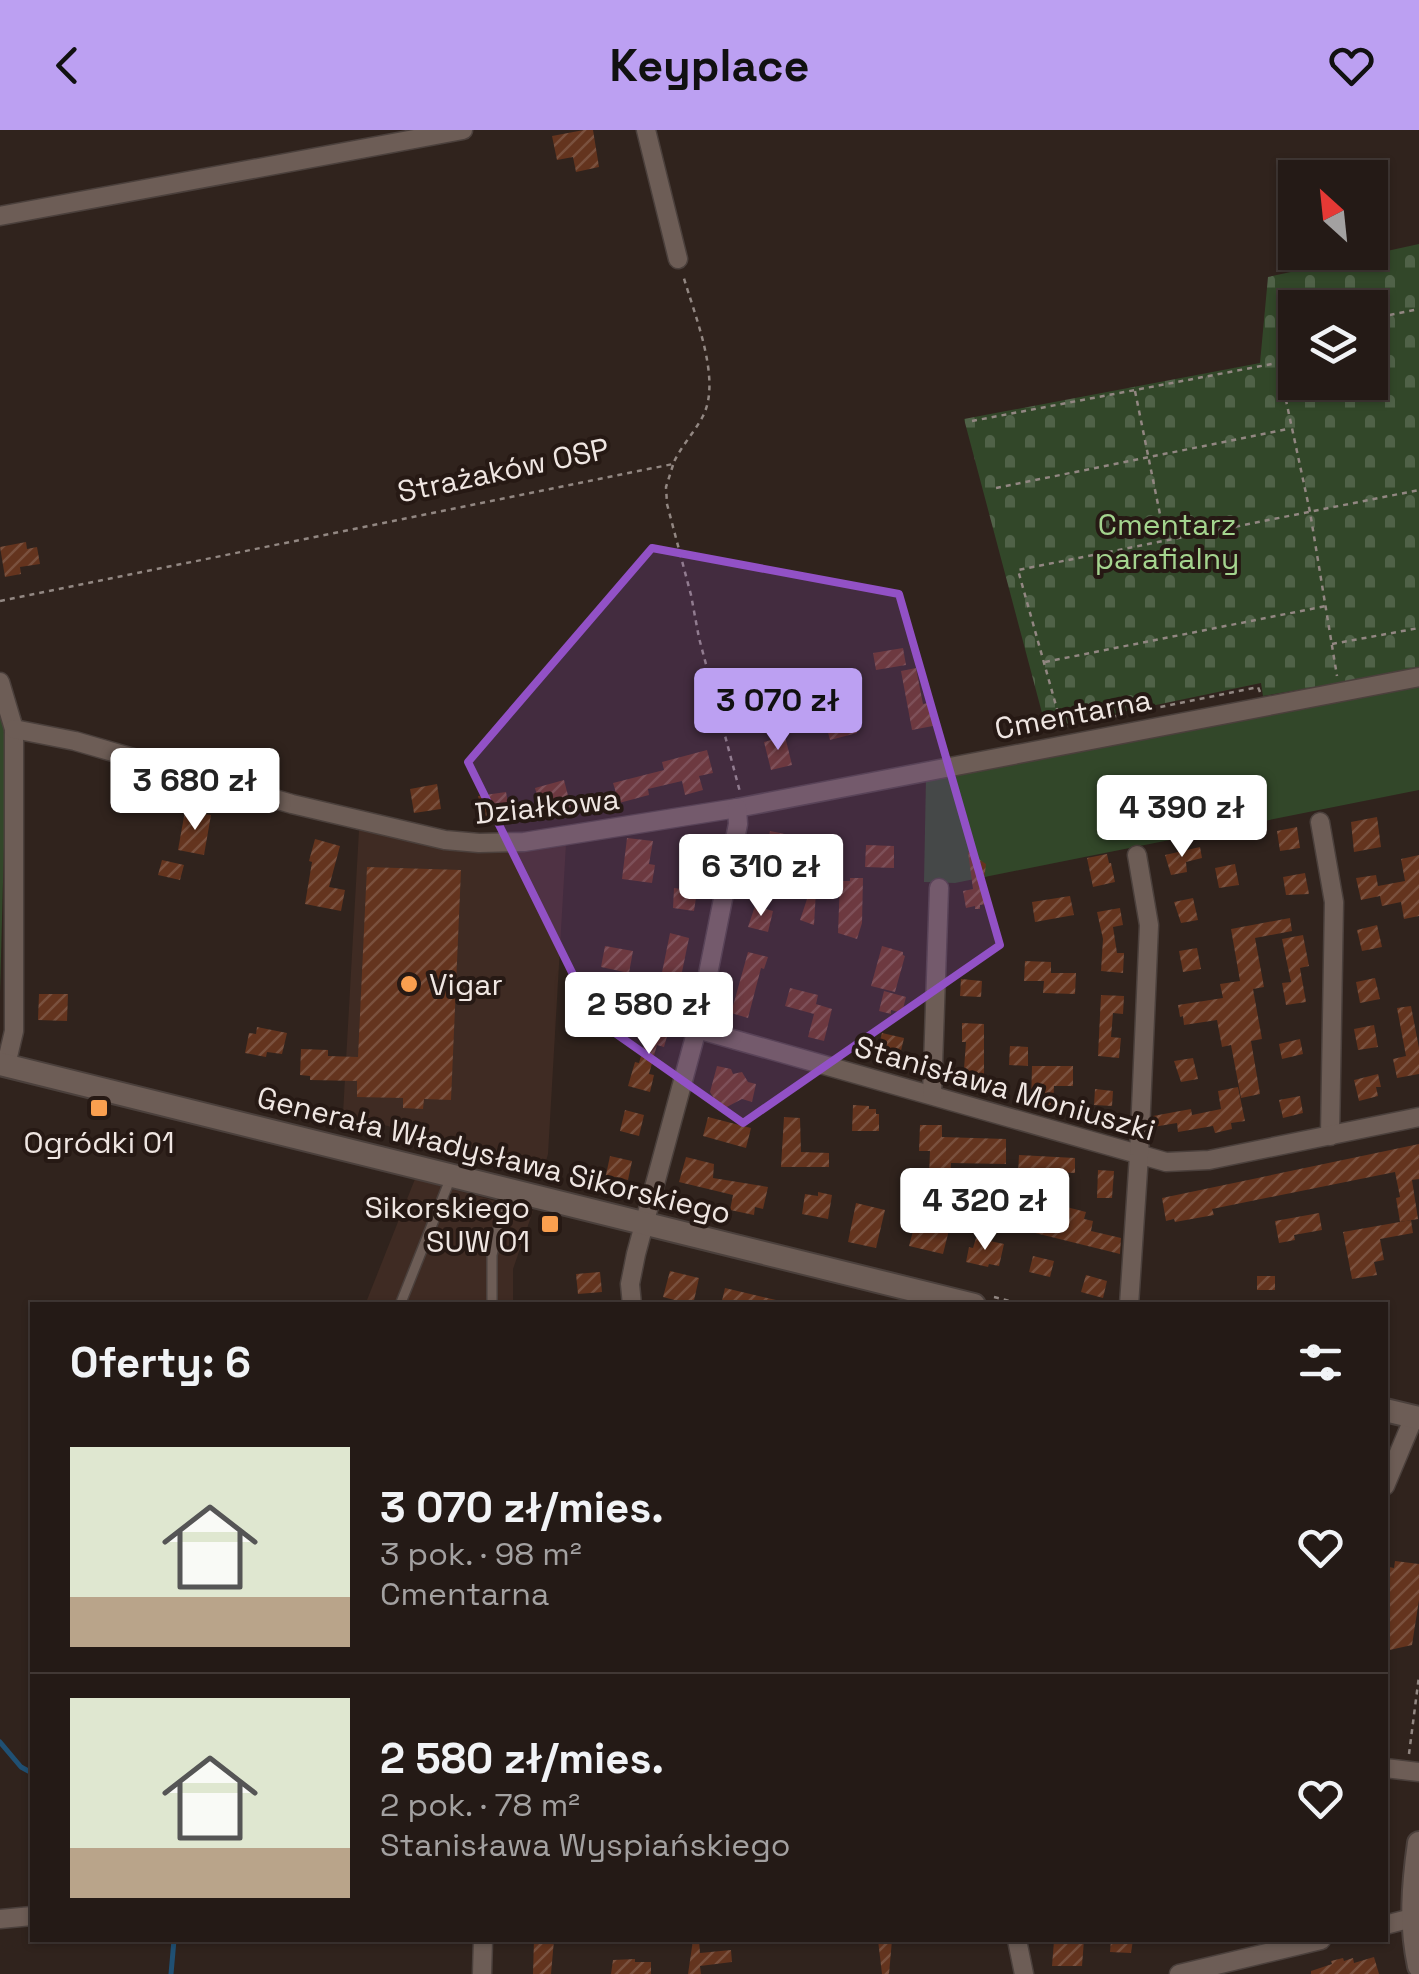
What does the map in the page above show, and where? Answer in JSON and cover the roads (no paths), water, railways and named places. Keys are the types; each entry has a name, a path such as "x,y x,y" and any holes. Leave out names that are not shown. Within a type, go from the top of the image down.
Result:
{"street":[{"path":"0,216 464,130"},
{"path":"646,130 678,259"},
{"name":"Cmentarna","path":"738,808 1419,677"},
{"path":"0,682 14,729 14,1032 3,1064"},
{"name":"Działkowa","path":"14,729 74,741 292,804 479,844 524,842 738,808"},
{"path":"632,1302 630,1284 697,1029 738,808"},
{"path":"1320,822 1334,902 1330,1136"},
{"path":"1129,1302 1140,1156 1148,925 1137,855"},
{"path":"932,1095 939,888"},
{"name":"Stanisława Moniuszki","path":"697,1029 1166,1162 1210,1160 1419,1117"},
{"name":"Generała Władysława Sikorskiego","path":"3,1064 645,1224 906,1296 951,1302"},
{"path":"1388,1411 1417,1418 1388,1480"},
{"path":"1388,1768 1419,1772"},
{"path":"1419,1843 1412,1896 1419,1966"},
{"path":"0,1919 30,1916"},
{"path":"1388,1924 1412,1918"},
{"path":"482,1974 484,1942"},
{"path":"1018,1942 1024,1974"},
{"path":"1179,1974 1313,1942"}],"lane":[{"path":"401,1302 452,1175"},
{"path":"492,1302 492,1255 507,1190"}],"waterway":[{"path":"0,1742 30,1772"},
{"path":"171,1974 174,1942"}],"place":[{"name":"Vigar","path":"409,984"},
{"name":"Ogródki 01","path":"99,1108"},
{"name":"Sikorskiego SUW 01","path":"550,1224"}],"park label":[{"name":"Cmentarz parafialny","path":"1167,541"}]}
